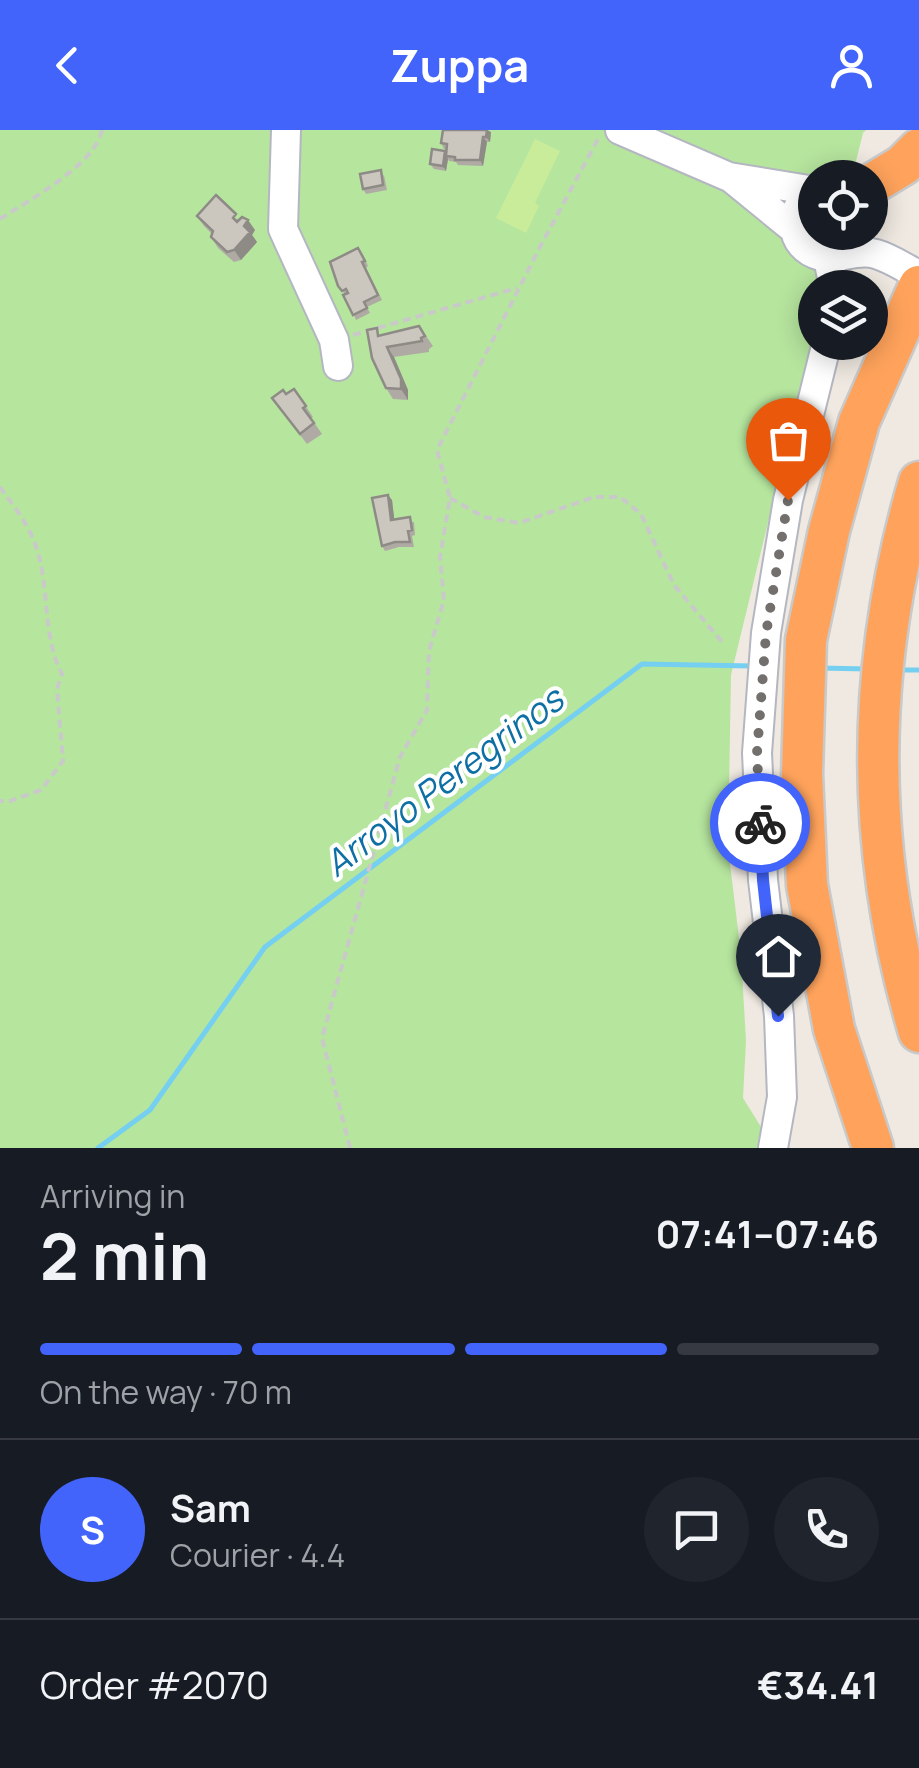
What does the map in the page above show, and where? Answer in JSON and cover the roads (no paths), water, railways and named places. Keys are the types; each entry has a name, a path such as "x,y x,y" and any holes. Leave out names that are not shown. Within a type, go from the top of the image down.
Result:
{"highway":[{"path":"888,174 919,148"},
{"path":"873,1148 834,1028 807,885 802,774 806,640 828,531 859,422 919,286"},
{"path":"919,482 903,538 885,635 876,744 882,853 905,986 919,1032"}],"street":[{"path":"286,130 283,229 337,353"},
{"path":"620,130 728,176 798,187"},
{"path":"888,166 919,136"},
{"path":"728,176 794,230 798,239"},
{"path":"794,230 798,207"},
{"path":"807,250 817,256 840,250"},
{"path":"864,250 919,274"},
{"path":"773,1148 782,1097 763,880 757,753 766,634 785,519 823,360"}],"waterway":[{"name":"Arroyo Peregrinos","path":"98,1148 150,1110 265,947 642,664 753,666"},
{"name":"Arroyo Peregrinos","path":"819,668 868,669"},
{"name":"Arroyo Peregrinos","path":"899,670 919,670"}]}
